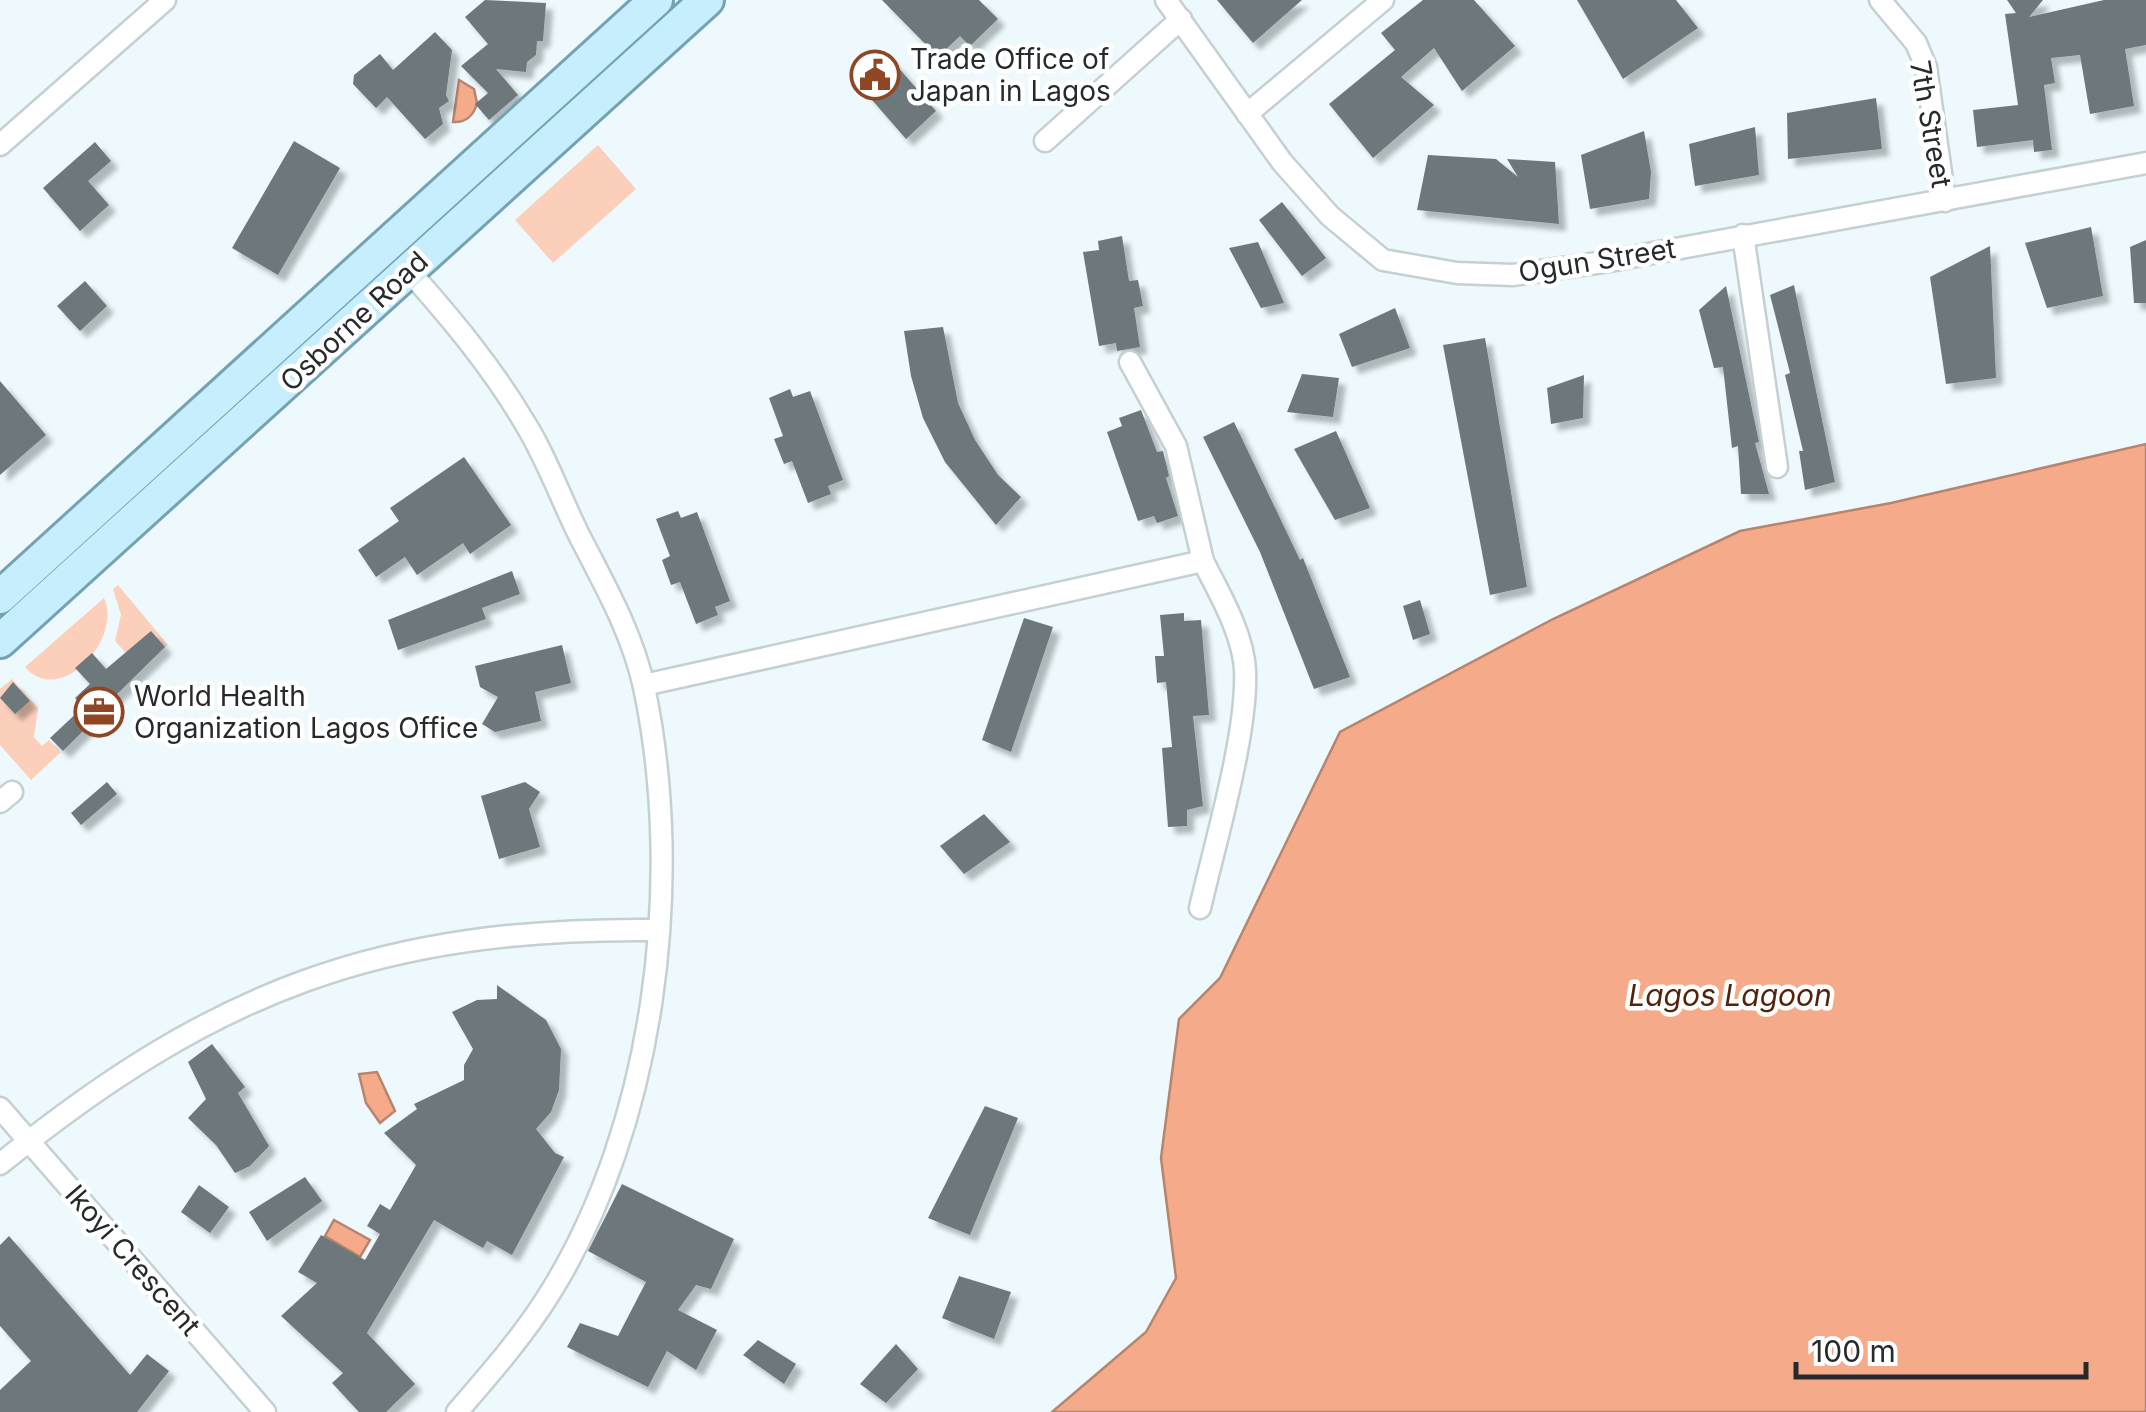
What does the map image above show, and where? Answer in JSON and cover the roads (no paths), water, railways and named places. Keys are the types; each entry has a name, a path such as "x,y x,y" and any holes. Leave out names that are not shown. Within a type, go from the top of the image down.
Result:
{"main road":[{"name":"Osborne Road","path":"0,597 656,0"},
{"name":"Osborne Road","path":"0,640 707,0"}],"street":[{"path":"0,145 166,0"},
{"name":"Ogun Street","path":"1166,0 1247,114 1330,216 1383,260 1457,274 1513,274 2146,164"},
{"path":"1247,114 1383,0"},
{"name":"7th Street","path":"1880,0 1916,42 1926,67 1945,201"},
{"path":"1045,141 1181,19"},
{"path":"1742,235 1778,467"},
{"path":"408,270 451,318 524,420 619,611 644,685 658,773 658,930 650,1014 601,1190 549,1294 457,1412"},
{"path":"1130,362 1176,446 1203,561 1227,611 1245,668 1240,716 1200,908"},
{"path":"644,685 1203,561"},
{"path":"0,1164 86,1096 160,1048 204,1022 312,976 470,939 658,930"},
{"name":"Ikoyi Crescent","path":"0,1108 265,1412"}],"water":[{"path":"459,80 474,89 477,103 469,117 453,122"},
{"name":"Lagos Lagoon","path":"2146,444 2146,1412 1052,1412 1146,1332 1176,1278 1161,1158 1179,1019 1220,978 1340,732 1553,619 1740,531 1891,503"},
{"path":"377,1072 395,1111 380,1123 366,1103 359,1074"},
{"path":"334,1220 370,1240 360,1257 325,1236"}],"place":[{"name":"Trade Office of Japan in Lagos","path":"875,75"},
{"name":"World Health Organization Lagos Office","path":"99,712"}]}
